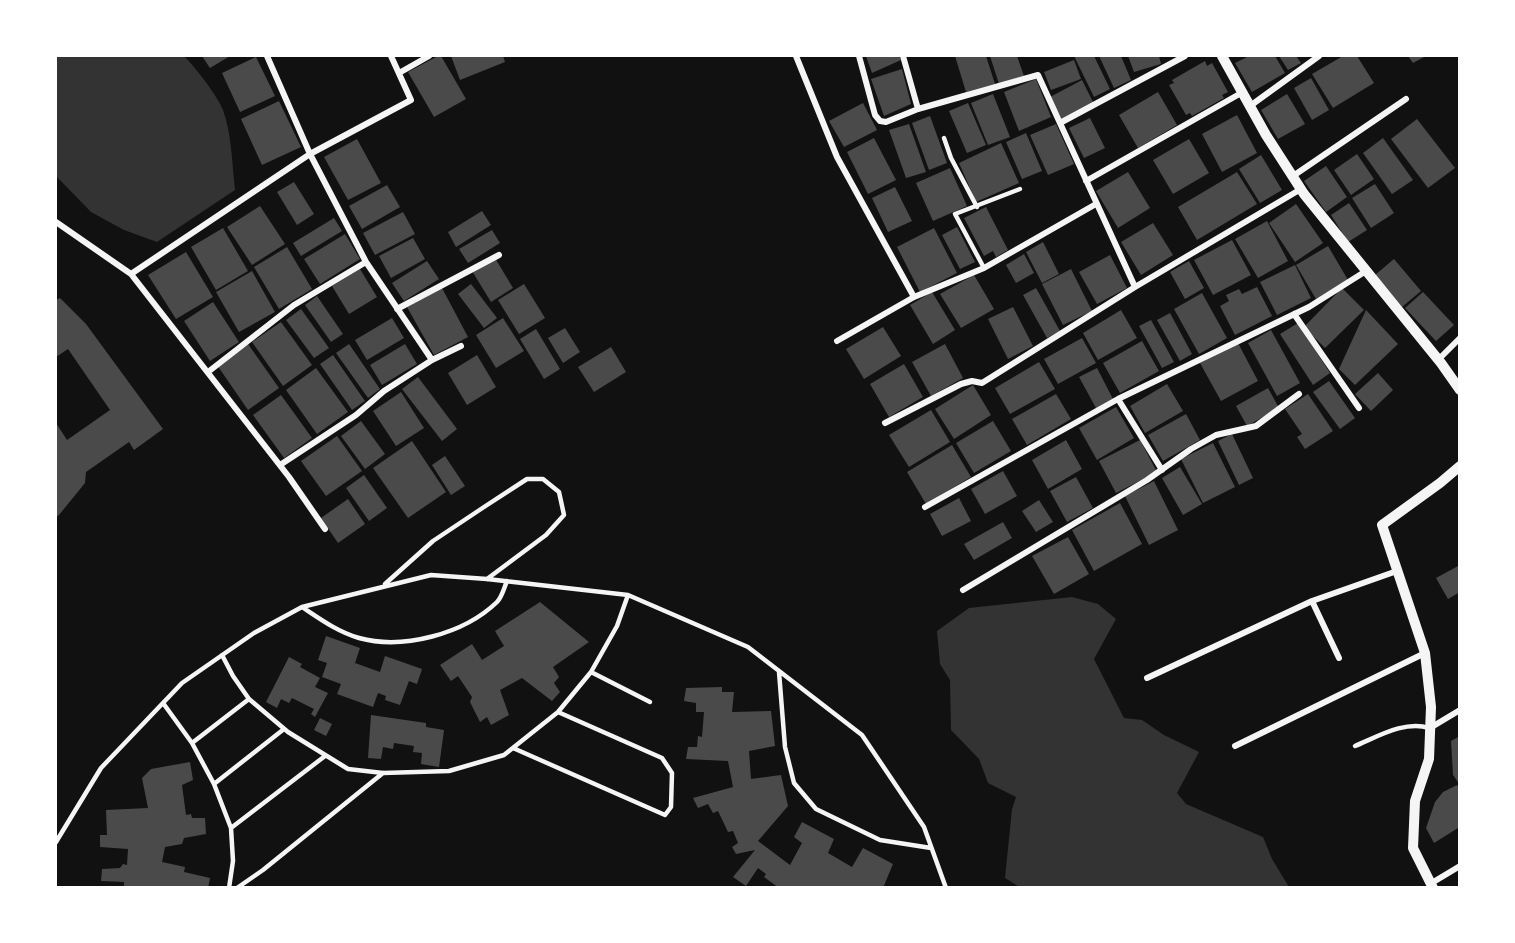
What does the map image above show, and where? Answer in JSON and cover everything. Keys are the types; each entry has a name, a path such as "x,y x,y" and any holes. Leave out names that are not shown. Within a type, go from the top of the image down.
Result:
{"street":[{"path":"267,56 310,154 366,262 432,360"},
{"path":"131,274 310,154 411,100 391,56"},
{"path":"399,73 429,56"},
{"path":"796,56 837,157 914,297"},
{"path":"859,56 875,115 880,121 886,122 918,109 1038,75 1136,287"},
{"path":"903,56 918,109"},
{"path":"1060,123 1185,56"},
{"path":"1222,56 1266,135 1301,189 1460,390"},
{"path":"1250,106 1319,56"},
{"path":"1086,181 1243,92"},
{"path":"1293,176 1406,99"},
{"path":"885,423 961,384 972,381 982,383 1136,287 1301,189"},
{"path":"837,341 914,297 984,268 1096,204"},
{"path":"56,222 131,274 280,465 325,529"},
{"path":"397,309 499,255"},
{"path":"208,372 294,305 366,262"},
{"path":"924,507 1118,399 1321,300 1366,271"},
{"path":"1294,314 1359,408"},
{"path":"1438,360 1460,338"},
{"path":"280,465 356,415 384,391 432,360 461,346"},
{"path":"963,590 1162,470 1191,449 1216,435 1256,426 1299,394"},
{"path":"1118,399 1162,470"},
{"path":"1460,465 1440,483 1382,525 1425,653 1431,707 1429,759 1415,801 1413,848 1432,886 1460,866"},
{"path":"1147,678 1312,601 1397,571"},
{"path":"1312,601 1339,658"},
{"path":"1235,746 1425,653"},
{"path":"1430,728 1460,710"}],"lane":[{"path":"944,138 951,158 977,207"},
{"path":"984,268 955,214 1020,189"},
{"path":"383,586 433,541 483,507 527,479 543,479 559,492 564,515 546,535 487,579"},
{"path":"56,842 101,768 182,682 254,633 302,606 431,575 628,595 748,647 862,735 924,827 946,888"},
{"path":"302,606 327,624 359,638 397,643 436,637 470,621 499,601 507,581"},
{"path":"222,655 249,699 284,729 348,770 383,773 449,771 504,755 558,712 591,672 617,626 628,595"},
{"path":"591,672 650,702"},
{"path":"779,672 785,747 794,783 816,809 880,840 931,848"},
{"path":"192,744 249,699"},
{"path":"163,703 192,744 214,784 231,828 233,861 229,888"},
{"path":"513,748 665,815 671,807 672,773 662,758 558,712"},
{"path":"1355,746 1392,730 1418,724 1430,728"},
{"path":"214,784 284,729"},
{"path":"231,828 325,756"},
{"path":"237,888 383,773"}],"shaded area":[{"path":"56,56 184,56 216,97 223,110 230,139 235,190 157,242 124,230 91,212 56,176"},
{"path":"1072,597 1098,604 1116,619 1094,659 1124,718 1142,720 1164,735 1199,752 1177,793 1186,804 1263,837 1272,859 1289,887 1021,888 1005,878 1012,809 1016,797 988,783 979,759 951,730 950,680 940,664 937,631 969,608"}],"building":[{"path":"202,56 230,56 210,68"},
{"path":"441,56 466,99 434,117 408,72"},
{"path":"451,56 503,56 505,62 460,80"},
{"path":"866,56 899,56 901,60 872,73"},
{"path":"955,56 986,56 995,84 966,92"},
{"path":"990,56 1017,56 1024,76 999,84"},
{"path":"1074,56 1094,56 1110,89 1094,97"},
{"path":"1099,56 1121,56 1131,80 1114,88"},
{"path":"1128,56 1159,56 1161,64 1134,72"},
{"path":"1249,56 1275,56 1285,73 1252,92 1235,63"},
{"path":"1279,56 1296,56 1301,63 1288,70"},
{"path":"1343,56 1357,56 1374,83 1333,108 1312,74"},
{"path":"1408,56 1426,56 1413,63"},
{"path":"256,57 275,96 240,112 222,73"},
{"path":"1074,60 1081,79 1051,90 1044,72"},
{"path":"1205,61 1207,66 1212,63 1228,92 1222,95 1224,98 1192,116 1190,113 1186,115 1169,85 1174,83 1172,80"},
{"path":"902,69 911,104 884,116 871,79"},
{"path":"1311,78 1329,110 1312,120 1294,88"},
{"path":"1036,79 1051,117 1019,131 1004,92"},
{"path":"1082,80 1094,104 1062,120 1050,97"},
{"path":"1158,92 1177,125 1138,148 1119,115"},
{"path":"993,94 1010,137 988,145 971,103"},
{"path":"1287,94 1305,124 1278,139 1261,110"},
{"path":"279,101 301,147 262,165 241,119"},
{"path":"863,103 877,130 844,147 829,121"},
{"path":"968,103 986,145 967,153 949,111"},
{"path":"1237,115 1257,153 1222,172 1202,134"},
{"path":"930,116 947,163 929,170 912,123"},
{"path":"1090,118 1105,148 1084,158 1069,128"},
{"path":"1417,119 1455,168 1428,188 1391,139"},
{"path":"909,124 926,172 906,178 889,130"},
{"path":"1056,124 1074,164 1048,175 1030,135"},
{"path":"1026,133 1042,171 1022,179 1006,142"},
{"path":"874,138 896,180 868,194 847,152"},
{"path":"1383,138 1413,180 1392,194 1363,153"},
{"path":"357,139 381,183 348,200 324,157"},
{"path":"1189,139 1209,173 1173,194 1153,160"},
{"path":"1001,143 1019,183 976,202 959,163"},
{"path":"1357,154 1374,179 1351,195 1334,170"},
{"path":"1261,155 1282,190 1260,203 1239,169"},
{"path":"1326,166 1347,197 1326,212 1304,181"},
{"path":"950,168 967,206 933,221 916,183"},
{"path":"1128,172 1150,208 1118,228 1096,191"},
{"path":"1237,172 1257,204 1197,240 1178,207"},
{"path":"294,182 314,214 297,225 277,192"},
{"path":"1375,184 1394,213 1371,228 1352,198"},
{"path":"387,185 400,207 362,229 349,206"},
{"path":"895,187 912,221 888,232 872,198"},
{"path":"1349,203 1367,230 1348,242 1331,215"},
{"path":"1296,204 1323,243 1295,262 1269,223"},
{"path":"260,206 285,244 252,265 227,227"},
{"path":"986,207 1008,250 996,257 993,251 984,256 964,218"},
{"path":"482,211 491,225 456,247 448,232"},
{"path":"403,212 415,234 375,255 363,233"},
{"path":"334,218 342,231 301,256 293,243"},
{"path":"1267,221 1288,261 1258,278 1235,239"},
{"path":"1153,223 1173,255 1141,275 1121,242"},
{"path":"957,227 975,262 960,269 942,235"},
{"path":"223,228 248,271 216,290 191,247"},
{"path":"934,228 957,273 920,292 897,247"},
{"path":"492,230 500,243 468,263 459,249"},
{"path":"345,234 360,259 320,284 304,259"},
{"path":"413,238 425,259 391,278 379,256"},
{"path":"1232,240 1251,275 1213,295 1194,260"},
{"path":"1043,242 1059,274 1042,283 1026,252"},
{"path":"1328,246 1348,280 1316,299 1296,265"},
{"path":"287,247 312,289 279,309 254,267"},
{"path":"186,252 213,297 176,319 148,275"},
{"path":"1024,254 1034,273 1016,283 1006,265"},
{"path":"1110,255 1127,288 1097,304 1079,272"},
{"path":"495,258 513,288 491,302 472,271"},
{"path":"1394,259 1421,291 1402,307 1375,275"},
{"path":"427,261 439,279 404,301 392,283"},
{"path":"1189,261 1204,288 1185,299 1170,272"},
{"path":"1295,265 1311,298 1277,315 1260,282"},
{"path":"360,269 377,297 349,314 332,286"},
{"path":"1071,269 1092,311 1063,325 1042,284"},
{"path":"252,271 275,312 239,332 216,292"},
{"path":"974,275 994,309 961,328 940,294"},
{"path":"471,284 497,318 484,328 458,294"},
{"path":"524,284 545,318 519,334 498,300"},
{"path":"1257,287 1272,316 1235,335 1220,306 1229,301 1226,295 1239,289 1242,294"},
{"path":"442,288 468,337 434,355 407,307"},
{"path":"1036,288 1060,331 1047,338 1023,295"},
{"path":"1342,288 1364,310 1325,348 1304,327"},
{"path":"932,292 955,330 933,344 910,305"},
{"path":"1423,292 1454,325 1436,341 1405,308"},
{"path":"1202,293 1227,338 1199,354 1174,309"},
{"path":"317,296 343,334 331,342 305,305"},
{"path":"60,298 86,324 163,429 134,450 129,442 86,472 85,483 56,517 56,423 67,440 110,410 68,349 56,357 56,300"},
{"path":"213,302 239,342 210,361 184,321"},
{"path":"1013,307 1033,346 1008,359 988,319"},
{"path":"301,309 329,348 314,358 286,320"},
{"path":"1121,310 1137,338 1098,360 1083,333"},
{"path":"1366,310 1398,344 1355,385 1339,369"},
{"path":"1170,313 1192,354 1180,361 1157,320"},
{"path":"392,318 404,338 367,360 355,340"},
{"path":"503,318 524,351 496,368 476,335"},
{"path":"1151,320 1174,362 1162,368 1139,326"},
{"path":"281,322 312,365 283,386 252,342"},
{"path":"1298,323 1330,373 1313,385 1280,334"},
{"path":"883,327 901,356 864,379 846,349"},
{"path":"565,328 580,352 563,363 548,338"},
{"path":"536,329 560,369 544,379 520,339"},
{"path":"1271,330 1300,383 1277,396 1248,343"},
{"path":"1082,338 1096,363 1058,384 1044,359"},
{"path":"1142,341 1159,371 1120,393 1103,363"},
{"path":"1238,343 1258,381 1221,401 1200,363"},
{"path":"248,344 279,388 248,410 217,365"},
{"path":"349,344 380,389 368,398 336,353"},
{"path":"405,344 417,364 382,385 370,365"},
{"path":"945,344 963,378 931,396 912,362"},
{"path":"611,347 626,372 594,392 578,367"},
{"path":"333,355 365,401 352,410 320,364"},
{"path":"477,355 496,387 467,405 448,373"},
{"path":"1039,362 1055,389 1010,414 995,388"},
{"path":"904,364 923,397 889,417 870,384"},
{"path":"316,368 348,412 317,434 286,390"},
{"path":"1097,368 1113,399 1096,408 1079,377"},
{"path":"1378,373 1393,390 1371,411 1355,394"},
{"path":"418,377 457,429 442,441 402,389"},
{"path":"1329,381 1355,418 1340,429 1313,392"},
{"path":"1167,384 1183,411 1145,433 1130,406"},
{"path":"973,385 991,415 954,439 935,409"},
{"path":"1268,388 1279,408 1247,426 1236,406"},
{"path":"401,392 424,428 396,446 373,411"},
{"path":"1056,394 1071,419 1027,445 1012,419"},
{"path":"1308,394 1333,431 1305,449 1297,437 1302,434 1285,409"},
{"path":"281,395 312,438 284,458 253,415"},
{"path":"1116,407 1134,438 1097,460 1079,428"},
{"path":"931,410 950,442 909,467 889,435"},
{"path":"1186,414 1200,440 1163,461 1148,435"},
{"path":"361,421 385,454 365,469 341,436"},
{"path":"993,421 1011,451 974,473 956,443"},
{"path":"1232,434 1253,478 1239,485 1218,441"},
{"path":"337,436 362,471 326,496 301,461"},
{"path":"1066,440 1082,469 1048,489 1032,460"},
{"path":"1140,440 1157,472 1116,493 1099,461"},
{"path":"412,441 446,492 408,518 373,468"},
{"path":"1213,443 1235,487 1203,503 1181,459"},
{"path":"952,445 971,477 926,504 907,472"},
{"path":"445,456 465,486 451,495 432,465"},
{"path":"1180,467 1202,504 1183,515 1162,478"},
{"path":"1003,471 1017,496 985,514 971,489"},
{"path":"364,475 387,508 369,521 346,488"},
{"path":"1076,477 1093,508 1067,522 1050,491"},
{"path":"1154,481 1178,530 1149,545 1125,496"},
{"path":"959,498 971,521 942,536 930,514"},
{"path":"348,499 365,524 338,543 321,518"},
{"path":"1039,500 1053,522 1036,532 1022,511"},
{"path":"1120,503 1142,544 1094,571 1072,530"},
{"path":"1003,522 1012,538 974,560 964,544"},
{"path":"1068,537 1089,574 1054,594 1032,556"},
{"path":"1460,565 1460,592 1448,599 1436,578"},
{"path":"540,602 589,642 553,667 559,677 554,683 560,692 552,701 522,678 500,690 509,715 491,725 487,717 480,722 470,702 472,697 458,676 451,681 440,665 472,644 482,660 504,646 495,631"},
{"path":"326,636 360,648 355,663 380,672 385,656 422,669 417,684 409,681 400,705 385,700 386,696 378,693 373,707 337,694 341,684 322,677 327,663 318,660"},
{"path":"289,657 302,664 300,667 320,678 315,687 328,693 315,717 311,714 314,709 292,698 289,703 281,699 277,708 266,702"},
{"path":"722,687 722,692 734,692 732,712 771,711 775,746 749,751 751,779 781,775 788,806 758,841 790,865 802,843 794,837 802,822 834,839 828,853 852,867 863,848 893,864 883,888 779,888 764,877 766,874 758,868 746,886 733,877 755,850 736,854 732,847 738,843 733,831 728,832 718,811 713,813 708,804 698,808 693,798 733,787 728,761 686,759 688,747 697,747 698,736 702,737 704,712 696,712 696,703 684,701 686,688"},
{"path":"371,715 426,723 426,727 444,730 439,767 421,764 422,753 413,752 414,746 394,743 393,749 383,747 381,759 368,758"},
{"path":"320,718 332,724 326,736 314,730"},
{"path":"1460,736 1460,785 1453,775 1451,741"},
{"path":"190,762 193,780 182,785 186,815 191,814 192,818 205,818 206,834 184,838 182,844 165,847 162,862 185,867 184,872 210,878 208,888 124,888 124,882 101,881 102,869 120,868 123,864 127,865 128,849 100,847 100,835 107,835 106,810 148,808 142,778 151,769"},
{"path":"1457,785 1460,790 1460,831 1458,828 1434,843 1426,828 1435,802 1443,792"}]}
